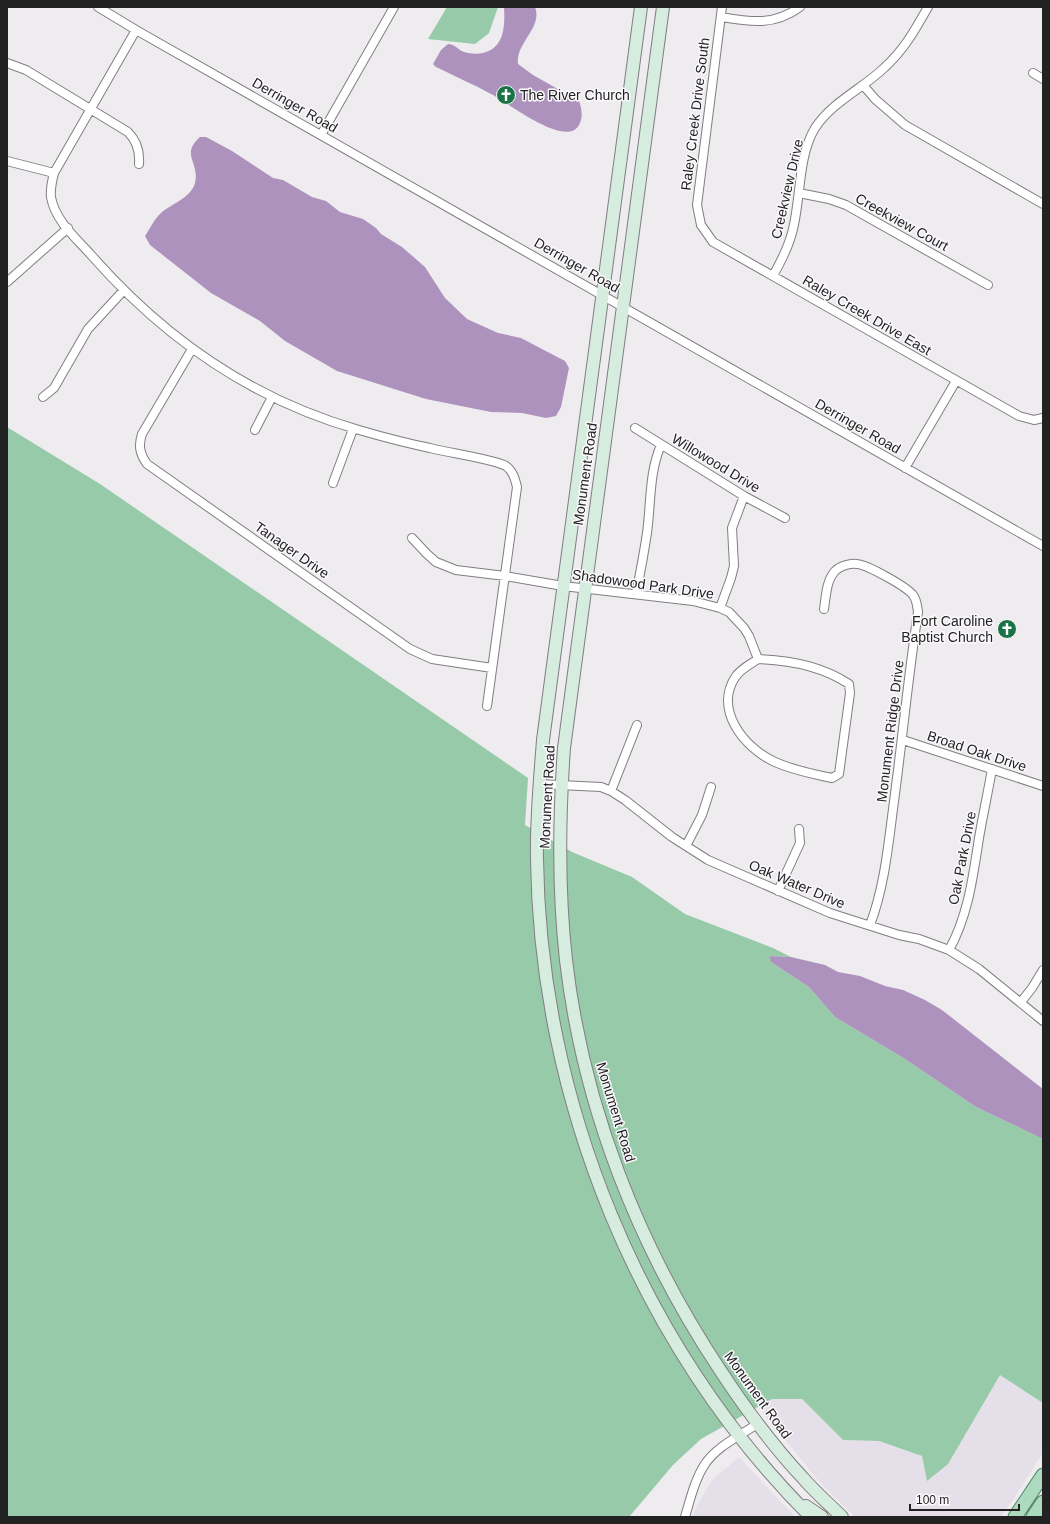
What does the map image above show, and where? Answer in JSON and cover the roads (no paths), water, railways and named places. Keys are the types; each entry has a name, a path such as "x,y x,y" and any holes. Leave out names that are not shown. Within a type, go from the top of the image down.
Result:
{"main road":[{"name":"Monument Road","path":"640,7 544,732 537,860 544,956 549,996 560,1053 578,1121 606,1202 631,1260 676,1343 709,1394 739,1436 788,1493 811,1517"},
{"name":"Monument Road","path":"663,7 564,748 561,785 559,865 566,963 578,1034 586,1069 608,1145 625,1193 668,1285 695,1332 757,1424 803,1478 842,1517"},
{"path":"1015,1517 1043,1475"},
{"path":"788,1493 822,1517"},
{"path":"1033,1517 1043,1502"}],"street":[{"name":"Derringer Road","path":"98,7 1043,546"},
{"path":"321,135 394,7"},
{"name":"Raley Creek Drive South","path":"700,225 697,205 698,193 722,7"},
{"path":"721,17 747,21 765,21 781,18 800,7"},
{"name":"Creekview Drive","path":"773,276 782,260 793,228 806,148 815,128 840,102 884,69 900,52 909,40 928,7"},
{"path":"136,30 54,173 50,190 51,198 59,218 124,290 153,318 192,349 272,397 313,415 354,429 413,445 484,459 506,465 514,476 517,487 486,706"},
{"path":"7,64 26,70 120,126 133,137 137,145 139,164"},
{"path":"1033,73 1043,79"},
{"path":"863,85 875,99 905,125 1043,204"},
{"path":"7,161 54,173"},
{"name":"Creekview Court","path":"799,193 846,205 988,285"},
{"name":"Raley Creek Drive East","path":"700,225 713,242 1018,416 1034,420 1043,418"},
{"path":"7,282 68,228"},
{"path":"43,397 54,388 88,329 124,290"},
{"name":"Tanager Drive","path":"192,349 142,434 140,440 140,452 147,464 410,649 432,659 492,668"},
{"path":"905,468 956,381"},
{"path":"255,430 272,397"},
{"name":"Willowood Drive","path":"635,428 744,496 785,518"},
{"path":"333,483 354,429"},
{"path":"636,594 647,533 654,466 661,445"},
{"path":"720,608 734,566 732,528 744,496"},
{"name":"Shadowood Park Drive","path":"412,538 436,562 456,570 505,576 563,586 693,601 720,608 729,612 744,628 749,636 758,659"},
{"name":"Monument Ridge Drive","path":"824,609 831,577 841,567 850,564 858,564 869,568 899,584 917,600 918,612 903,740 885,870 881,892 870,925"},
{"path":"758,659 791,661 806,664 836,676 849,684 849,700 839,774 832,778 795,770 774,762 758,752 742,736 734,724 728,708 730,690 736,676 743,668 758,659"},
{"path":"611,791 637,725"},
{"name":"Broad Oak Drive","path":"903,740 1043,786"},
{"name":"Oak Park Drive","path":"949,950 955,939 966,906 976,860 992,769"},
{"name":"Oak Water Drive","path":"540,784 601,787 611,791 625,800 651,822 708,860 830,913 949,950 979,969 1043,1021"},
{"path":"686,846 702,815 711,787"},
{"path":"778,891 800,843 799,829"},
{"path":"1020,1002 1032,988 1043,970"},
{"path":"685,1517 695,1487 705,1464 717,1451 757,1424"}],"place":[{"name":"The River Church","path":"506,95"},
{"name":"Fort Caroline Baptist Church","path":"1007,629"}]}
